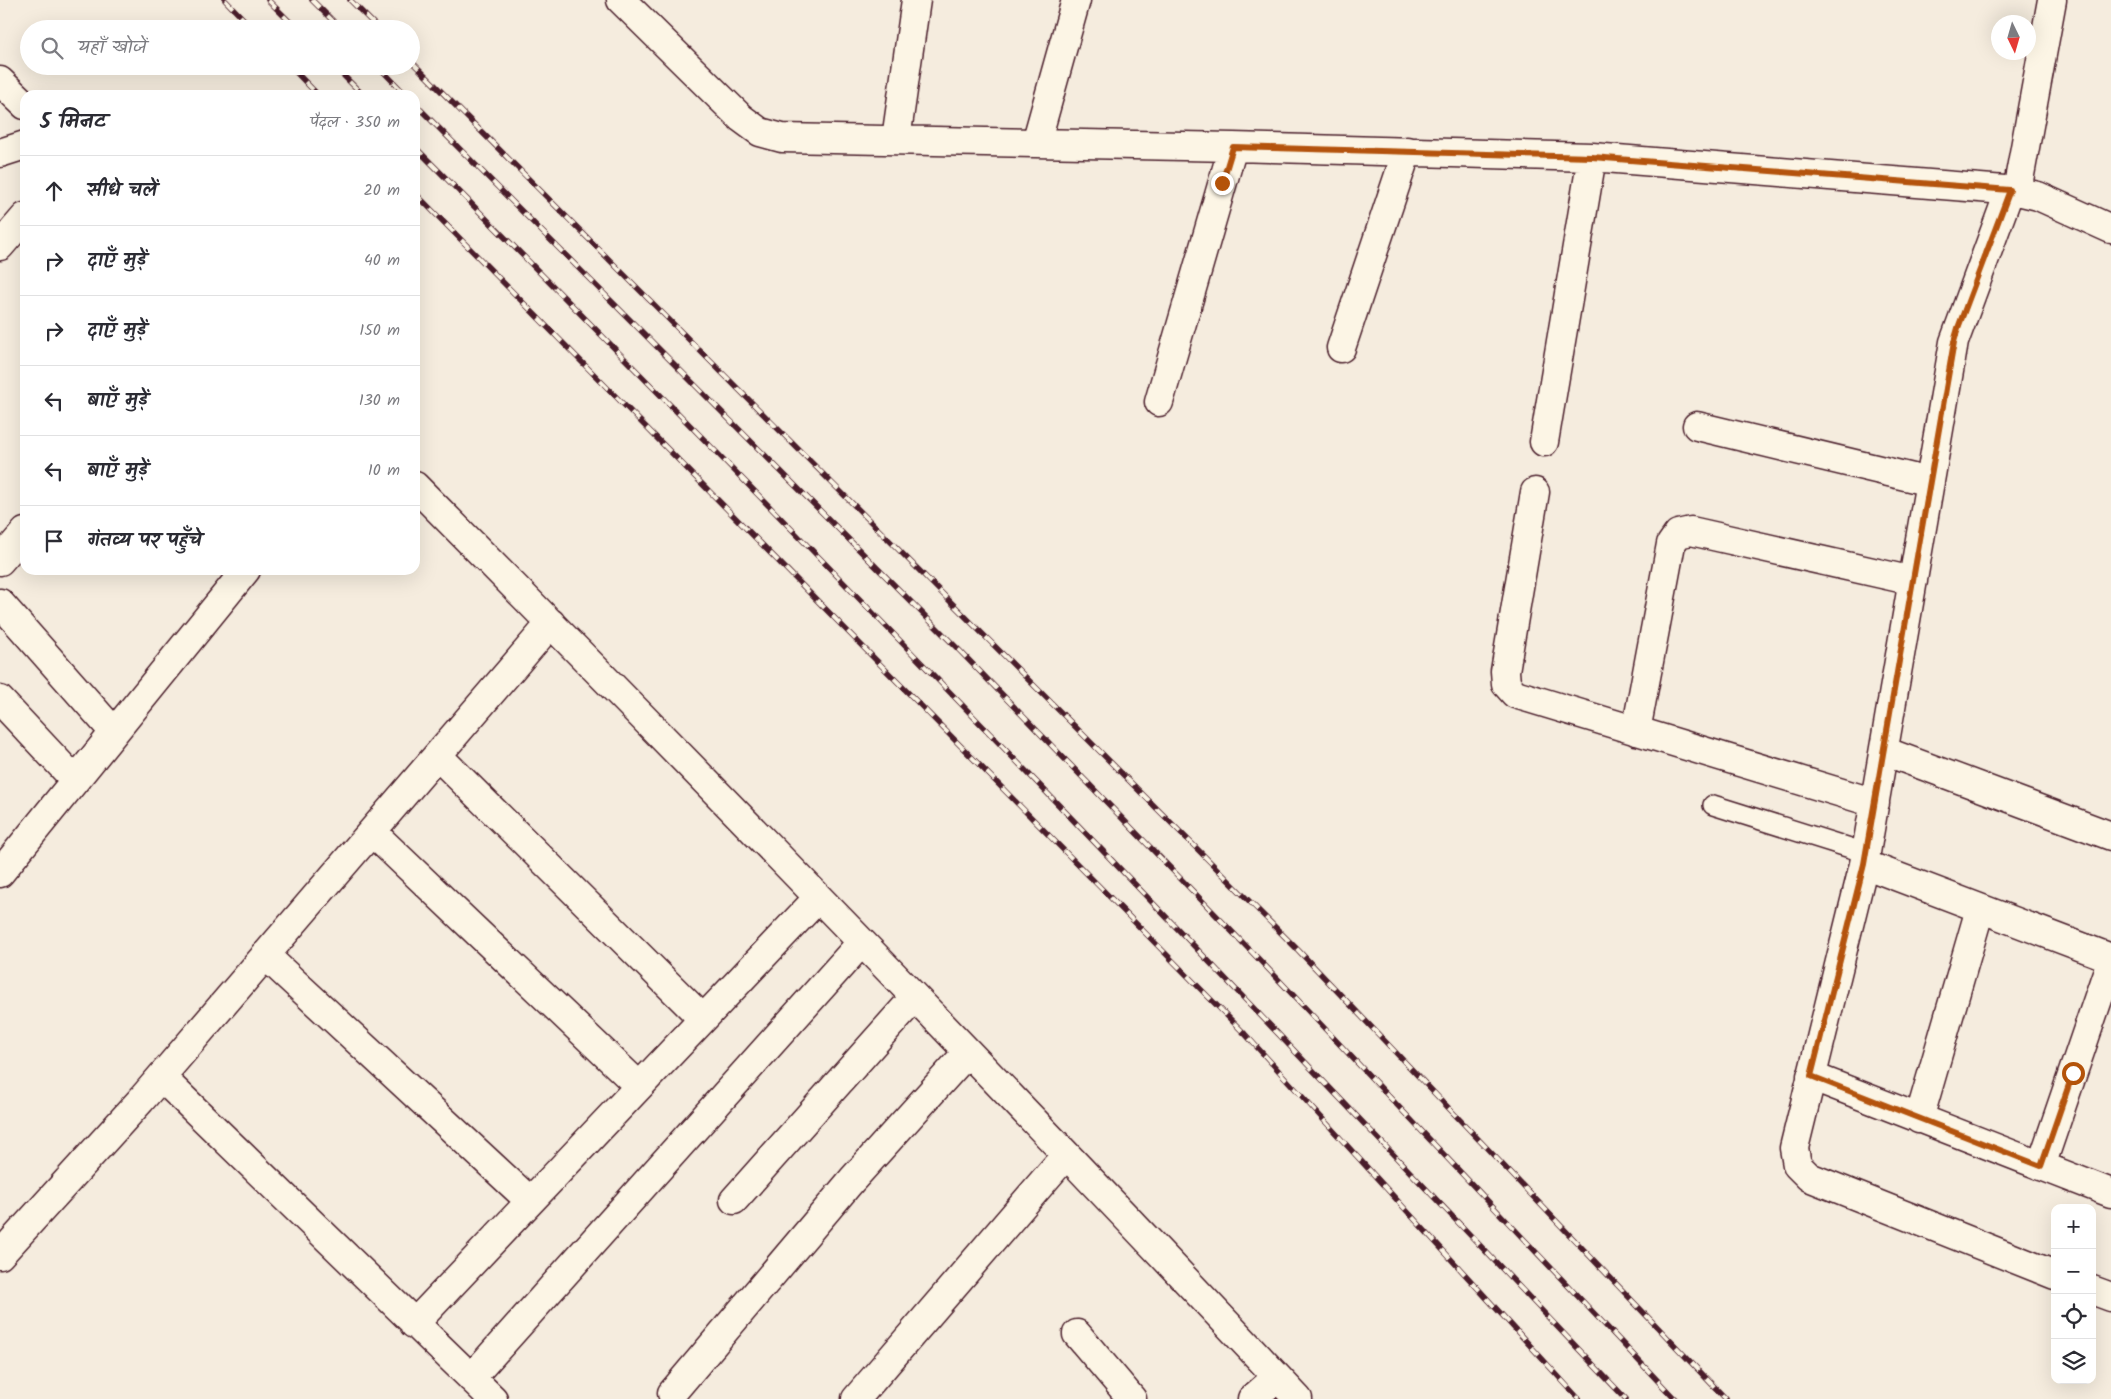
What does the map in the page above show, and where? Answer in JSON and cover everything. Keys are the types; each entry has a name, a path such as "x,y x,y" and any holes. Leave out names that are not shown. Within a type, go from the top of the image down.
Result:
{"street":[{"path":"621,0 741,118 760,132 782,138 896,139 1592,157 2014,190 2038,196 2111,229"},
{"path":"896,139 916,0"},
{"path":"1036,143 1076,0"},
{"path":"2051,1273 1809,1177 1796,1165 1794,1148 1865,859 1958,328 2014,190 2052,0"},
{"path":"0,81 20,100"},
{"path":"0,153 20,147"},
{"path":"1159,402 1233,147"},
{"path":"1341,348 1407,151"},
{"path":"1544,442 1592,157"},
{"path":"0,246 20,222"},
{"path":"1696,426 1930,482"},
{"path":"420,491 551,623 968,1053 1298,1399"},
{"path":"1535,492 1505,671 1506,684 1515,694 1875,802"},
{"path":"1636,730 1671,544 1678,534 1691,531 1913,580"},
{"path":"0,873 242,575"},
{"path":"0,603 114,732"},
{"path":"0,1255 161,1077 551,623"},
{"path":"0,700 75,780"},
{"path":"1884,751 2111,836"},
{"path":"438,756 703,1019"},
{"path":"372,832 639,1086"},
{"path":"1865,859 1980,909 2111,959 2041,1166"},
{"path":"414,1324 818,898"},
{"path":"1920,1119 1980,909"},
{"path":"470,1378 861,943"},
{"path":"265,955 530,1201"},
{"path":"734,1200 914,998"},
{"path":"672,1393 852,1180 968,1053"},
{"path":"1811,1076 2111,1193"},
{"path":"161,1077 493,1399"},
{"path":"856,1399 1066,1155"},
{"path":"2096,1291 2111,1297"},
{"path":"1077,1334 1132,1399"},
{"path":"1252,1399 1277,1377"}],"lane":[{"path":"1713,805 1865,859"}],"railway":[{"path":"225,0 244,20"},
{"path":"268,0 288,20"},
{"path":"312,0 332,20"},
{"path":"350,0 370,20"},
{"path":"420,70 1298,950 1726,1399"},
{"path":"299,75 313,90"},
{"path":"343,75 358,90"},
{"path":"387,75 401,90"},
{"path":"420,109 960,651 1276,977 1675,1399"},
{"path":"420,152 721,457 1024,769 1626,1399"},
{"path":"420,198 1245,1034 1579,1399"}],"route":[{"path":"1222,183 1233,147 1592,157 2010,190 1954,342 1864,864 1811,1076 2041,1166 2073,1073"}]}
